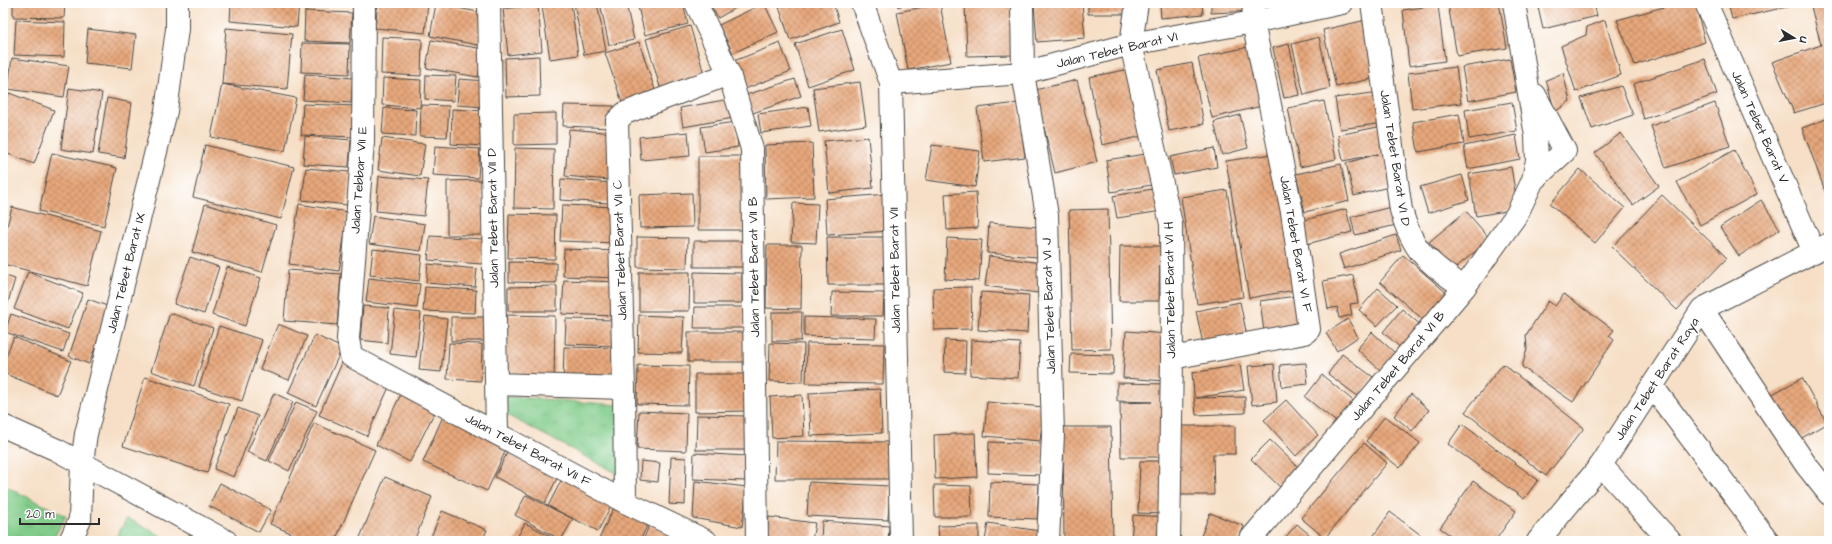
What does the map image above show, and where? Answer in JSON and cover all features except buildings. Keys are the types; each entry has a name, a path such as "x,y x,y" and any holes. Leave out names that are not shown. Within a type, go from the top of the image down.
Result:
{"street":[{"name":"Jalan Tebet Barat IX","path":"70,541 80,520 82,464 86,434 166,111 177,28 178,3"},
{"name":"Jalan Tebbar VII E","path":"351,356 348,339 363,142 364,3"},
{"name":"Jalan Tebet Barat VII D","path":"489,3 497,433"},
{"name":"Jalan Tebet Barat VII B","path":"696,3 729,74 752,149 758,541"},
{"name":"Jalan Tebet Barat VII","path":"862,3 891,83 900,541"},
{"name":"Jalan Tebet Barat VI J","path":"1022,3 1023,73 1047,215 1053,434 1048,541"},
{"path":"1131,44 1137,3"},
{"name":"Jalan Tebet Barat VI","path":"891,83 1023,73 1253,12 1342,3"},
{"name":"Jalan Tebet Barat VI D","path":"1372,3 1401,210 1407,232 1415,246 1427,260 1464,288"},
{"name":"Jalan Tebet Barat VI B","path":"1249,541 1464,288 1517,214 1533,180 1565,151 1527,80 1514,3"},
{"name":"Jalan Tebet Barat V","path":"1706,3 1821,248"},
{"name":"Jalan Tebet Barat VI F","path":"1172,358 1305,333 1309,329 1292,212 1253,12"},
{"name":"Jalan Tebet Barat VI H","path":"1131,44 1171,224 1172,358 1169,541"},
{"name":"Jalan Tebet Barat VII C","path":"625,502 624,388 617,121 625,113 729,74"},
{"name":"Jalan Tebet Barat Raya","path":"1538,541 1601,465 1702,309 1821,248"},
{"path":"1702,309 1806,465 1829,494"},
{"name":"Jalan Tebet Barat VII F","path":"351,356 625,502 706,541"},
{"path":"496,384 624,388"},
{"path":"1652,386 1768,541"},
{"path":"3,426 82,464 226,541"},
{"path":"1601,465 1670,541"}],"green space":[{"path":"501,396 620,405 624,477 505,414"},
{"path":"3,485 66,516 52,541 3,541"},
{"path":"127,518 171,541 114,541"}]}
